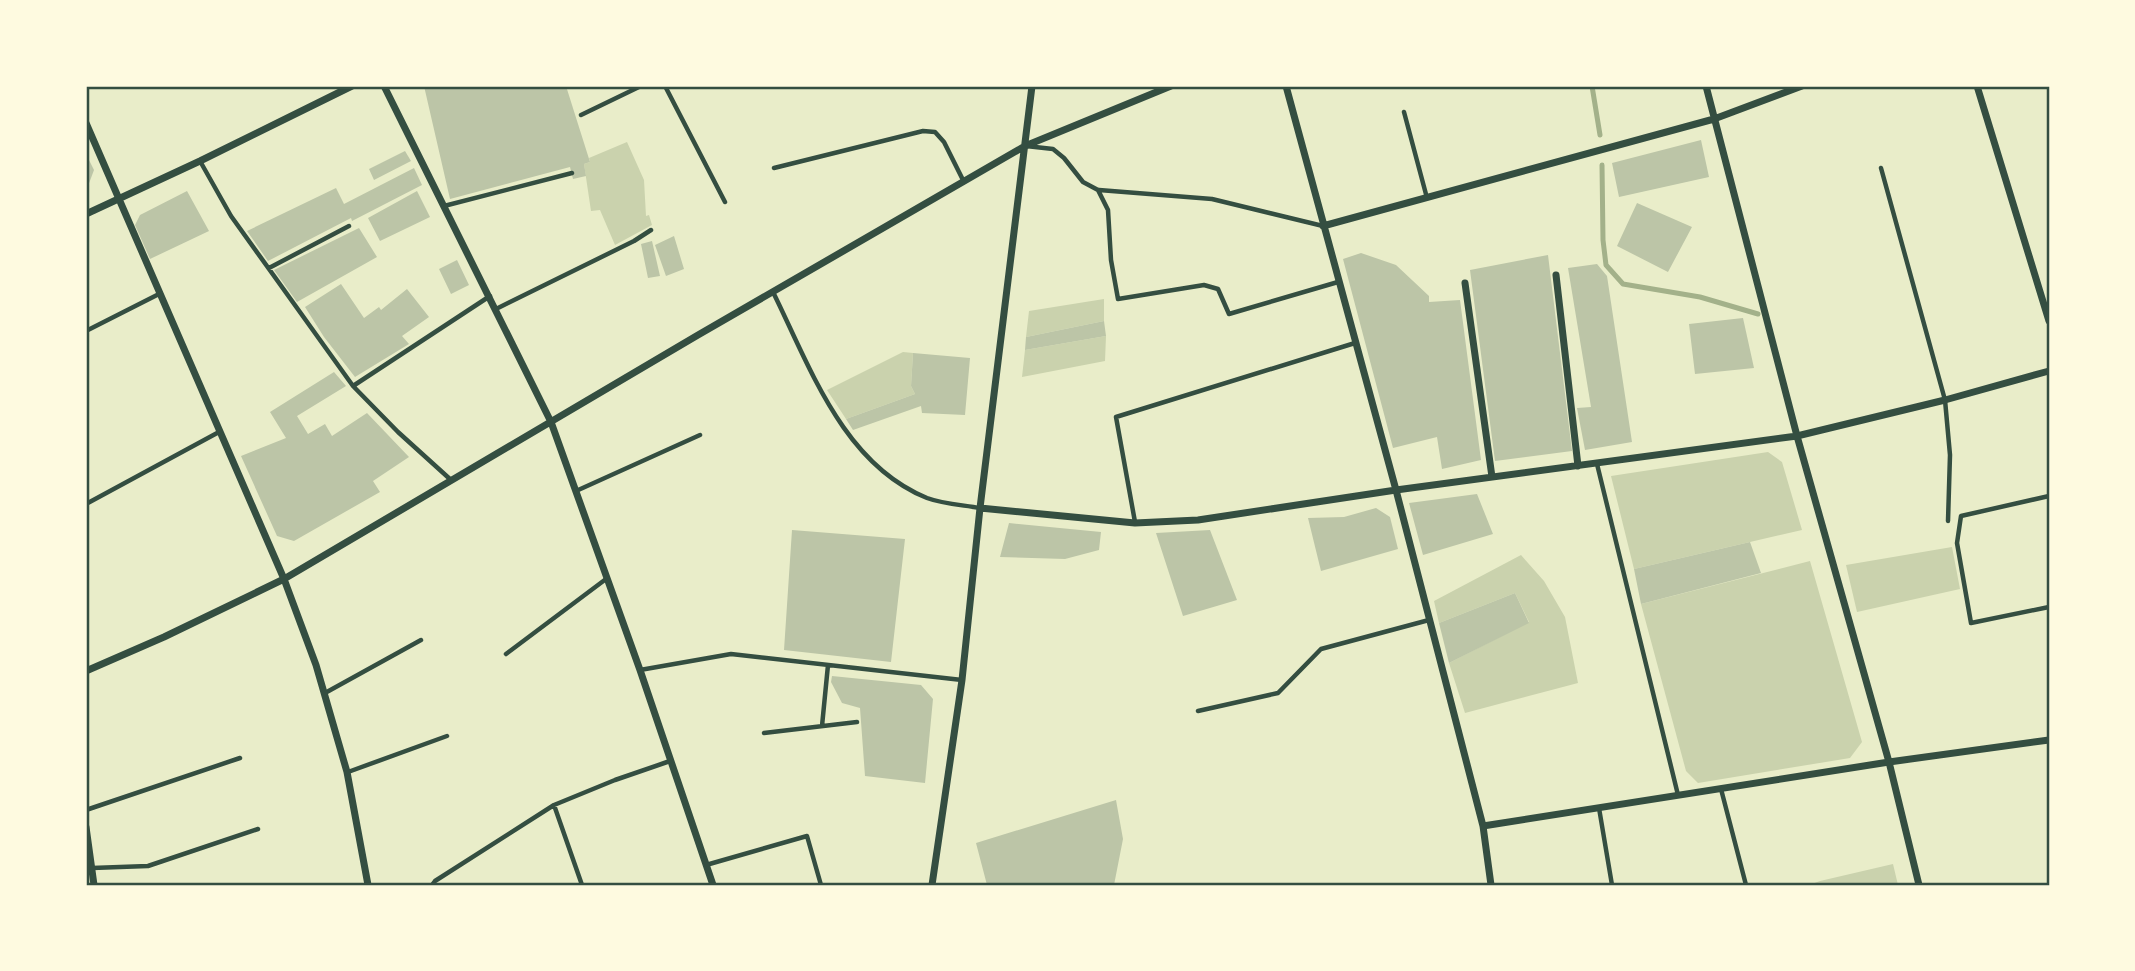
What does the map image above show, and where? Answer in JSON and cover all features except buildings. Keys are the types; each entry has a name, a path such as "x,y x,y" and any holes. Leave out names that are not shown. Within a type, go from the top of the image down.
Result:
{"street":[{"path":"86,214 352,86"},
{"path":"384,86 551,422 640,670 713,885"},
{"path":"932,885 962,680 980,508 1032,86"},
{"path":"86,671 284,579 1025,146 1171,86"},
{"path":"1286,86 1396,490 1483,827 1491,885"},
{"path":"1706,86 1797,436 1889,762 1919,885"},
{"path":"1323,226 1714,119 1802,86"},
{"path":"1977,86 2049,321"},
{"path":"86,122 284,579 324,694 347,772 368,885"},
{"path":"1556,275 1578,466"},
{"path":"1465,283 1492,477"},
{"path":"980,508 1135,523 1198,520 1396,490 1797,436 1945,400 2049,371"},
{"path":"1483,827 1889,762 2049,740"},
{"path":"86,827 94,885"}],"lane":[{"path":"581,115 641,86"},
{"path":"665,86 725,202"},
{"path":"1404,111 1427,198"},
{"path":"774,168 923,131 934,132 944,142 964,183"},
{"path":"1025,146 1053,149 1083,182 1098,190 1212,199 1323,226"},
{"path":"200,161 231,216 353,386 451,480"},
{"path":"1881,168 1945,400 1950,455 1948,521"},
{"path":"444,206 572,173"},
{"path":"1098,190 1108,210 1111,260 1118,299 1204,285 1218,289 1229,314 1338,282"},
{"path":"269,268 349,226"},
{"path":"496,309 651,230"},
{"path":"773,292 830,408 869,459 900,483 928,498 980,508"},
{"path":"86,331 159,293"},
{"path":"353,386 490,296"},
{"path":"1135,523 1116,418 1354,343"},
{"path":"86,504 219,432"},
{"path":"575,491 700,435"},
{"path":"1597,464 1678,796"},
{"path":"2049,496 1961,516 1957,543 1971,623 2049,607"},
{"path":"506,654 606,579"},
{"path":"1198,711 1278,693 1321,649 1429,620"},
{"path":"324,694 421,640"},
{"path":"640,670 731,654 962,680"},
{"path":"822,726 828,665"},
{"path":"764,733 857,722"},
{"path":"347,772 447,736"},
{"path":"86,810 240,758"},
{"path":"432,885 554,804 670,761"},
{"path":"1721,789 1746,885"},
{"path":"554,804 582,885"},
{"path":"1599,808 1612,885"},
{"path":"92,868 148,866 258,829"},
{"path":"706,865 807,836 821,885"}],"green space":[{"path":"627,142 644,180 646,216 649,215 652,225 615,245 600,210 591,211 584,164 590,162 589,158"},
{"path":"1104,299 1104,321 1026,337 1029,311"},
{"path":"1106,336 1105,361 1022,377 1025,350"},
{"path":"903,352 913,353 911,386 915,394 846,419 827,390"},
{"path":"1768,452 1782,462 1802,530 1634,569 1611,476"},
{"path":"1952,547 1960,589 1857,612 1846,565"},
{"path":"1521,555 1544,581 1565,617 1578,683 1465,713 1449,663 1529,622 1515,593 1439,623 1434,601"},
{"path":"1810,561 1862,742 1850,758 1698,783 1686,771 1641,604"},
{"path":"1893,864 1898,885 1809,885 1820,881"}],"waterway":[{"path":"1592,86 1600,135"},
{"path":"1602,165 1606,265 1623,284 1700,297 1758,314"}]}
